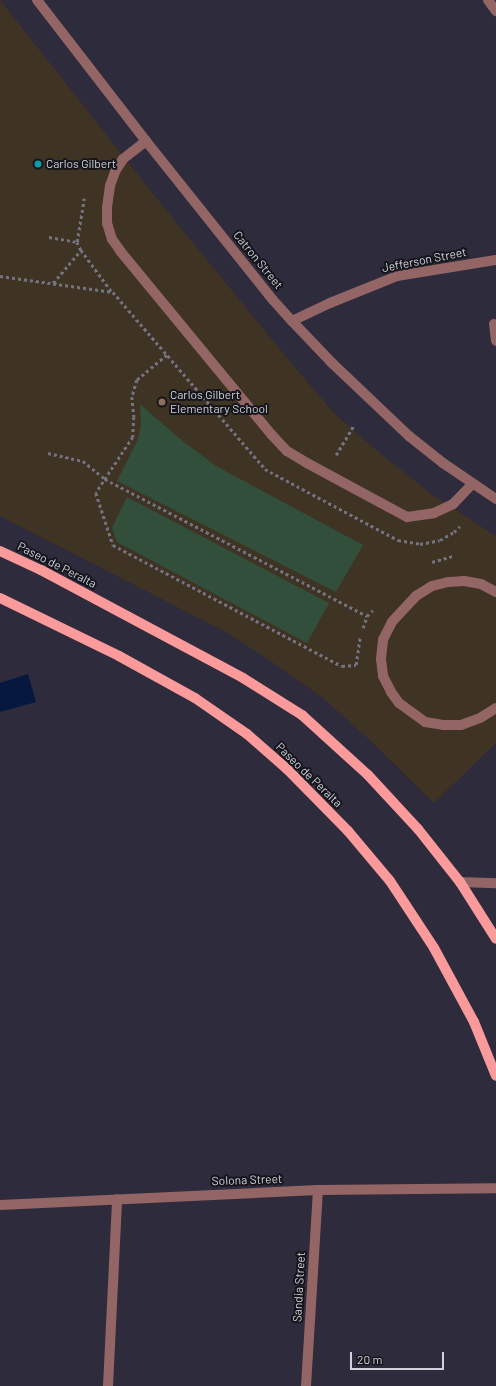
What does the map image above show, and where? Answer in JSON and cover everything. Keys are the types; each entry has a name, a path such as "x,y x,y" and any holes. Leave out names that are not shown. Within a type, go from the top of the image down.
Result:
{"main road":[{"name":"Paseo de Peralta","path":"0,551 41,570 236,675 302,715 368,775 418,829 460,882 496,939"},
{"name":"Paseo de Peralta","path":"0,598 118,656 195,698 246,734 287,769 348,831 390,881 434,948 474,1022 496,1076"}],"street":[{"name":"Catron Street","path":"37,0 146,141 273,300 292,321 337,367 404,431 443,463 496,499"},
{"path":"488,0 496,10"},
{"path":"146,141 123,159 115,172 110,186 106,208 107,223 112,239 121,252 271,434 287,451 407,517 434,513 453,504 472,484"},
{"name":"Jefferson Street","path":"292,321 330,303 397,276 496,260"},
{"path":"494,324 496,341"},
{"path":"496,592 481,584 464,580 432,586 412,600 392,622 384,640 381,659 383,676 390,692 410,713 425,722 443,725 461,725 480,718 496,708"},
{"path":"460,882 496,883"},
{"name":"Solona Street","path":"0,1205 318,1190 496,1188"},
{"name":"Sandia Street","path":"306,1386 318,1190"},
{"path":"108,1386 117,1199"}],"path":[{"path":"49,237 77,242 81,250 113,292"},
{"path":"53,283 81,250"},
{"path":"167,355 137,380 132,397 134,417 132,437 96,493 113,545 342,666 356,665"},
{"path":"335,458 354,425"},
{"path":"48,453 83,461 105,480 367,616"}],"shaded area":[{"name":"Carlos Gilbert Elementary School","path":"0,0 158,200 292,364 335,414 369,444 431,494 496,536 496,743 434,803 374,744 323,698 272,662 226,632 0,516"}],"green space":[{"path":"140,404 180,439 216,466 363,545 336,592 117,481 138,439 141,425"},
{"path":"127,497 329,603 307,643 117,542 112,528"}],"water":[{"path":"28,674 36,702 0,712 0,683"}],"place":[{"name":"Carlos Gilbert","path":"38,164"},
{"name":"Carlos Gilbert Elementary School","path":"162,402"}]}
